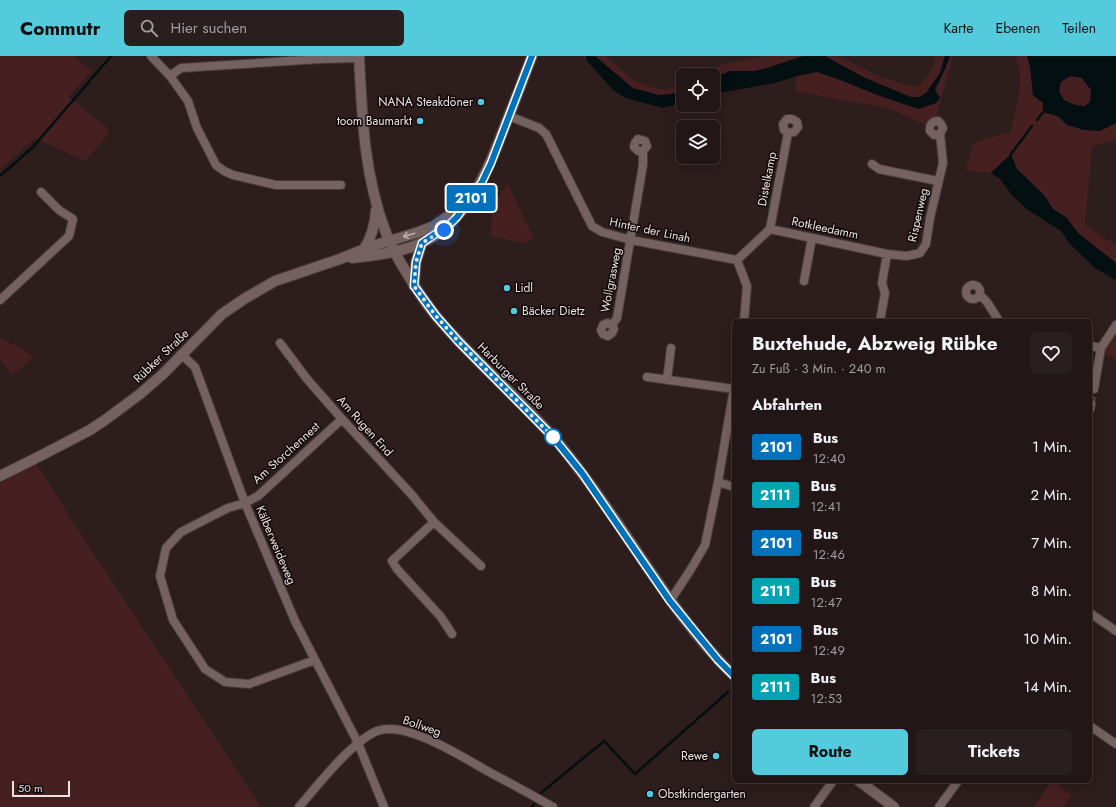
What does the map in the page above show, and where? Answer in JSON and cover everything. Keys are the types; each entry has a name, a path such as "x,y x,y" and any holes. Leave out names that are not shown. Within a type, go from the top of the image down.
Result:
{"street":[{"path":"151,56 170,76 188,101 197,128 216,165 224,171 233,175 276,185 340,185"},
{"path":"467,203 482,182 491,163 532,56"},
{"path":"170,76 181,68 320,58 359,57"},
{"name":"Harburger Straße","path":"359,57 363,131 371,183 376,204 389,241 414,286 436,316 458,341 553,437 582,473 670,601 718,660 732,674"},
{"name":"Hinter der Linah","path":"508,116 539,128 546,134 592,226 602,232 631,240 737,260"},
{"name":"Distelkamp","path":"770,229 788,133"},
{"name":"Rispenweg","path":"920,253 926,244 943,163 940,134"},
{"name":"Wollgrasweg","path":"612,325 617,318 631,240 643,165 643,151"},
{"name":"Rispenweg","path":"872,164 878,170 938,181"},
{"path":"0,300 69,236 74,219 59,210 41,192"},
{"name":"Rübker Straße","path":"0,476 42,456 100,423 140,394 163,374 222,314 244,299 275,282 364,249 434,226 467,203"},
{"name":"Rübker Straße","path":"340,259 376,256 422,243 449,225 467,203"},
{"path":"364,249 374,229 376,204"},
{"path":"744,319 747,286 737,260 770,229"},
{"name":"Rotkleedamm","path":"770,229 887,254 907,256 920,253"},
{"path":"804,281 812,238"},
{"path":"414,286 416,262 422,243"},
{"path":"880,319 884,293 882,283 887,254"},
{"path":"980,295 987,302 998,319"},
{"path":"1094,389 1102,348 1116,325"},
{"name":"Am Rugen End","path":"280,343 307,379 412,495 434,522 481,566"},
{"path":"1092,346 1102,348"},
{"path":"667,380 671,348"},
{"name":"Kälberweideweg","path":"181,354 195,367 245,503 295,621 358,743 384,807"},
{"path":"647,378 732,389"},
{"path":"670,601 705,545 732,401"},
{"name":"Am Storchennest","path":"315,660 249,684 225,682 205,669 173,620 160,576 166,548 181,532 228,508 245,503 258,496 342,419"},
{"path":"718,482 732,486"},
{"path":"434,522 392,561 397,570 441,617 452,634"},
{"path":"1092,614 1116,631"},
{"path":"1092,727 1116,744"},
{"name":"Bollweg","path":"299,807 329,772 358,743 378,731 395,729 440,745 553,807"},
{"path":"814,807 832,783"},
{"path":"862,783 894,807"},
{"path":"939,807 957,783"}],"shaded area":[{"path":"0,56 73,56 92,71 68,97 106,126 109,134 85,161 35,138 0,170"},
{"path":"581,56 606,56 633,80 651,87 667,90 676,85 676,105 663,108 625,98 613,90 589,62"},
{"path":"586,56 595,56 633,88 659,95 676,92 676,105 663,108 625,98 613,90 586,59"},
{"path":"767,56 838,56 883,78 915,87 929,74 936,56 953,56 936,117 925,125 891,109 795,91 797,76 775,83 720,93 720,68 713,68 723,64"},
{"path":"803,56 825,56 865,78 911,97 919,97 926,93 940,73 945,56 950,56 935,90 940,98 936,103 918,109 817,72 775,83 720,93 720,75 730,71 754,71"},
{"path":"1015,56 1027,56 1030,67 1033,95 1043,103 1043,112 1058,116 1067,125 1100,131 1116,123 1116,140 1092,147 1085,225 1116,245 1116,264 1078,233 1067,218 1053,209 1044,195 1017,169 1011,154 991,173 965,170 974,143 1011,131 1020,83 1020,74"},
{"path":"1027,56 1116,56 1116,123 1100,131 1084,130 1067,125 1058,116 1043,112 1043,103 1033,95 1030,67","holes":["1070,76 1082,78 1091,90 1090,102 1085,106 1075,105 1064,100 1059,91 1061,82"]},
{"path":"1070,76 1082,78 1092,90 1090,102 1085,106 1075,105 1064,100 1059,91 1061,81"},
{"path":"1011,154 1017,169 1044,195 1053,209 1067,218 1078,233 1116,263 1116,280 1095,268 1069,243 1061,231 1028,210 1012,195 1000,179 991,173"},
{"path":"508,184 534,239 524,243 490,236 494,202"},
{"path":"1116,329 1116,359 1105,354 1106,344"},
{"path":"0,338 24,350 34,357 12,375 0,359"},
{"path":"36,463 82,536 261,807 0,807 0,483"},
{"path":"1050,783 1056,783 1072,795 1064,807 1034,807"}],"waterway":[{"path":"0,176 33,147 111,56"},
{"path":"1037,120 1043,112"},
{"path":"1011,154 1032,126"},
{"path":"541,793 604,741 635,774 728,692"}],"tunnel":[{"path":"1092,399 1094,389"}],"bus line":[{"name":"2101","path":"532,56 491,163 482,182 457,217 444,230 422,243 416,262 414,286 424,301 458,341 553,437 582,473 670,601 718,660 732,674"}],"place":[{"name":"NANA Steakdöner","path":"481,102"},
{"name":"toom Baumarkt","path":"420,121"},
{"name":"Lidl","path":"507,288"},
{"name":"Bäcker Dietz","path":"514,311"},
{"name":"Rewe","path":"716,756"},
{"name":"Obstkindergarten","path":"650,794"}],"route":[{"path":"444,230 422,243 416,262 414,286 424,301 458,341 553,437"}]}
